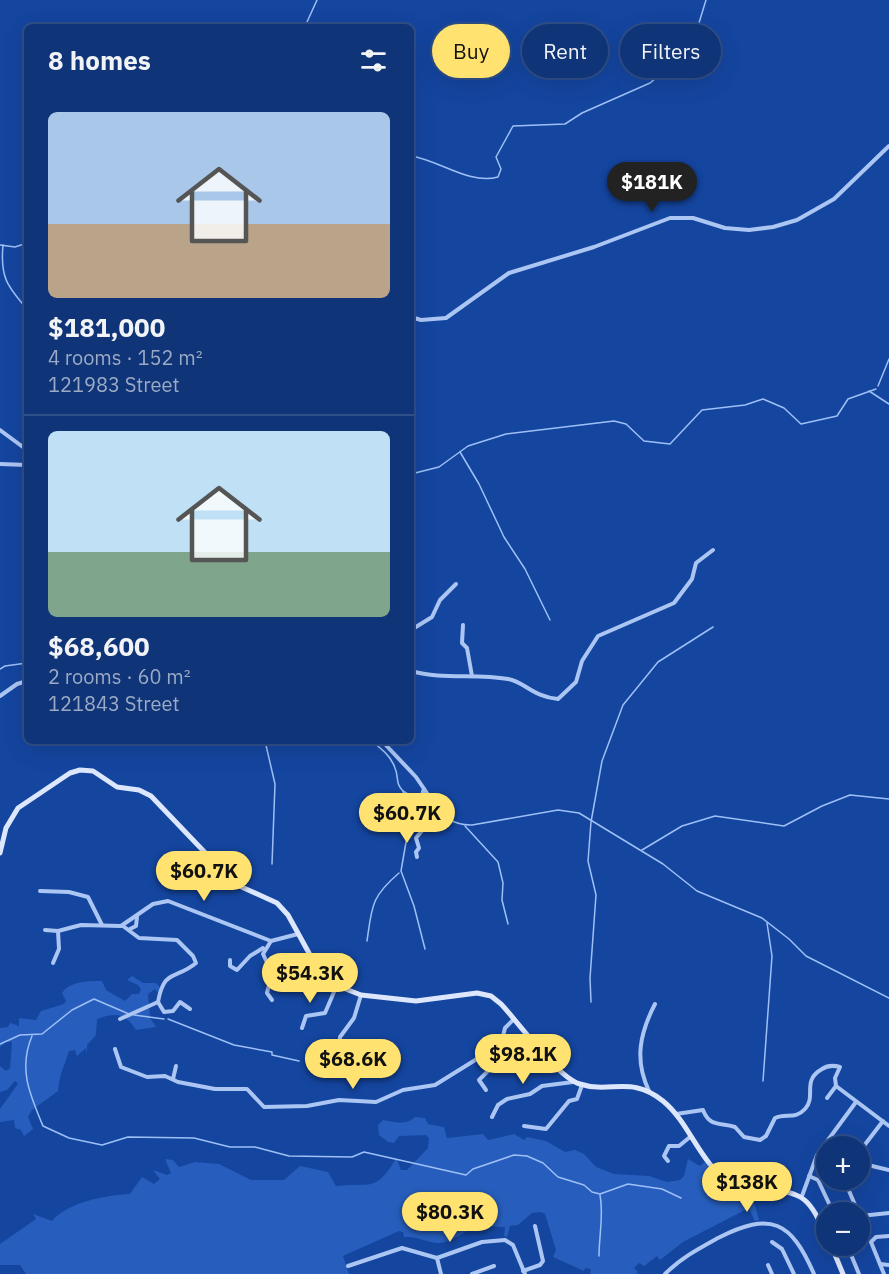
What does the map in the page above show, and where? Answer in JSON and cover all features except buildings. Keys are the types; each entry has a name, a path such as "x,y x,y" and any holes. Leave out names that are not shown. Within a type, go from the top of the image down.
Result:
{"street":[{"path":"414,317 421,320 446,318 509,273 594,248 670,218 693,218 725,228 749,230 773,227 797,220 834,199 889,147"},
{"path":"0,430 24,448"},
{"path":"0,464 24,465"},
{"path":"414,672 429,675 509,679 533,693 558,699 576,682 582,661 598,636 674,603 691,582 696,563 713,550"},
{"path":"414,628 432,617 441,598 456,584"},
{"path":"463,625 462,643 467,648 472,676"},
{"path":"0,696 24,682"},
{"path":"385,744 438,807 452,814"},
{"path":"0,852 6,828 18,808 69,773 82,770 93,771 117,787 141,790 151,796 233,882 265,895 280,905 317,968 337,985 361,995 416,1001 480,993 496,999 560,1071 574,1082 582,1085 625,1085 649,1092 662,1100 676,1115 716,1170 732,1184 748,1189 789,1191 802,1196 813,1206 816,1213"},
{"path":"417,857 416,852 419,848 416,838 425,827 418,807 424,795 424,789"},
{"path":"40,891 69,892 88,897 102,926"},
{"path":"122,926 153,904 172,902 271,941"},
{"path":"129,929 136,926 137,917"},
{"path":"45,930 58,931 81,925 122,926 140,938 177,940 196,961 191,967 166,979 161,986 158,1002 164,1012 173,1011 180,1002 190,1009"},
{"path":"53,963 59,949 58,931"},
{"path":"230,960 230,966 237,970 250,956 271,941 298,934"},
{"path":"266,946 263,956 272,973 267,993 272,1000"},
{"path":"302,1029 306,1016 325,1012 337,985"},
{"path":"342,1068 339,1060 340,1037 354,1018 361,995"},
{"path":"120,1019 158,1002"},
{"path":"649,1092 639,1055 641,1036 655,1004"},
{"path":"486,1090 479,1080 494,1065 504,1040 505,1028 515,1019"},
{"path":"115,1049 124,1069 147,1077 165,1076 173,1080 215,1089 247,1090 260,1105 266,1107 307,1106 339,1100 376,1102 403,1090 435,1085 504,1040"},
{"path":"173,1080 176,1066"},
{"path":"676,1115 703,1110 706,1116 718,1126 735,1127 744,1137 760,1140 766,1136 771,1122 777,1117 793,1117 805,1109 810,1099 809,1084 816,1072 826,1066 840,1067 835,1078 836,1086 827,1098"},
{"path":"492,1117 498,1105 507,1099 530,1094 542,1086 574,1082"},
{"path":"524,1126 546,1129 569,1101 576,1099 582,1085"},
{"path":"836,1086 889,1126"},
{"path":"802,1196 821,1149 856,1102"},
{"path":"870,1138 883,1121"},
{"path":"668,1161 664,1156 668,1147 679,1146 690,1137"},
{"path":"872,1166 889,1170"},
{"path":"809,1176 818,1180 828,1202"},
{"path":"870,1215 889,1214"},
{"path":"665,1274 684,1256 739,1228 760,1223 781,1228 793,1236 804,1249 814,1274"},
{"path":"348,1266 402,1248 437,1258 482,1242 505,1240 513,1245 524,1272 540,1265 544,1258 535,1226"},
{"path":"884,1274 871,1242 876,1237 889,1236"},
{"path":"772,1242 782,1250 794,1274"},
{"path":"836,1256 843,1274"},
{"path":"852,1256 859,1274"},
{"path":"437,1258 441,1274"},
{"path":"880,1264 889,1265"},
{"path":"768,1265 772,1274"},
{"path":"472,1274 494,1266"}],"shaded area":[{"path":"132,976 143,983 156,983 159,986 159,994 155,989 148,994 150,1018 156,1027 136,1030 128,1020 120,1015 97,1019 96,1035 87,1045 87,1055 86,1048 77,1056 75,1050 69,1051 58,1091 32,1110 28,1117 33,1129 24,1136 21,1130 15,1128 14,1120 0,1122 0,1109 18,1084 15,1081 7,1090 0,1092 0,1066 6,1071 10,1068 12,1042 6,1042 0,1047 0,1028 8,1027 10,1023 19,1026 19,1018 36,1020 41,1011 64,1004 66,1001 62,993 65,989 80,982 102,981 106,990 125,1001 132,994 139,994 141,989 127,980"},
{"path":"415,1117 425,1118 428,1124 444,1127 447,1138 483,1134 488,1140 514,1134 524,1140 527,1137 546,1141 565,1152 575,1150 584,1154 596,1167 614,1174 649,1176 667,1182 680,1180 684,1176 688,1159 700,1166 705,1162 724,1184 752,1195 759,1220 755,1221 749,1209 743,1211 683,1242 660,1260 657,1256 644,1266 639,1263 634,1268 638,1272 636,1274 590,1274 591,1269 585,1268 584,1271 553,1257 556,1250 545,1214 541,1212 532,1213 518,1225 510,1226 507,1237 504,1236 505,1227 484,1227 472,1229 446,1242 437,1243 404,1237 403,1232 399,1231 343,1256 349,1274 26,1274 20,1265 0,1265 0,1244 36,1219 33,1214 52,1221 59,1214 77,1204 99,1198 130,1194 142,1177 154,1184 160,1179 153,1170 167,1175 171,1173 165,1159 173,1160 179,1167 195,1162 219,1164 251,1180 284,1180 300,1166 328,1172 336,1186 365,1185 377,1182 395,1160 401,1170 407,1170 428,1148 429,1138 426,1135 399,1136 394,1143 388,1142 379,1135 378,1125 383,1120 404,1122"}],"waterway":[{"path":"307,24 317,0"},
{"path":"414,157 476,178 498,177 501,169 496,157 513,126 565,124 582,113 650,83 691,49 706,0"},
{"path":"0,245 15,247 24,244"},
{"path":"3,245 2,256 6,280 24,306"},
{"path":"878,386 889,359"},
{"path":"414,473 439,467 468,446 506,434 614,421 626,424 644,441 670,444 702,410 745,405 763,399 784,408 801,424 837,416 848,399 876,389"},
{"path":"869,391 889,404"},
{"path":"460,452 479,484 504,537 525,569 550,620"},
{"path":"591,1002 590,978 596,895 588,861 591,822 602,761 623,705 658,662 713,627"},
{"path":"0,669 24,663"},
{"path":"266,744 275,784 272,864"},
{"path":"375,744 391,760 403,791 444,818 472,825 558,810 579,813 663,864 697,891 762,918 806,956 889,998"},
{"path":"403,791 410,819 401,871 414,906 425,949"},
{"path":"642,850 682,826 715,816 784,826 822,806 850,795 889,799"},
{"path":"465,826 498,862 503,883 502,900 508,924"},
{"path":"367,941 374,903 383,889 399,873"},
{"path":"763,1081 772,956 767,923"},
{"path":"0,1044 20,1035 42,1034 72,1010 94,999 129,1014"},
{"path":"134,1015 164,1019"},
{"path":"168,1019 234,1045 272,1052 272,1055 299,1061"},
{"path":"32,1036 26,1060 30,1093 43,1126 69,1138 102,1145 128,1137 194,1138 230,1147 255,1147 289,1156 352,1157 364,1152 466,1175 473,1169 514,1155 527,1156 543,1163 558,1177 584,1185 592,1192 600,1194 628,1184 662,1189 681,1198"},
{"path":"599,1256 600,1195"}]}
